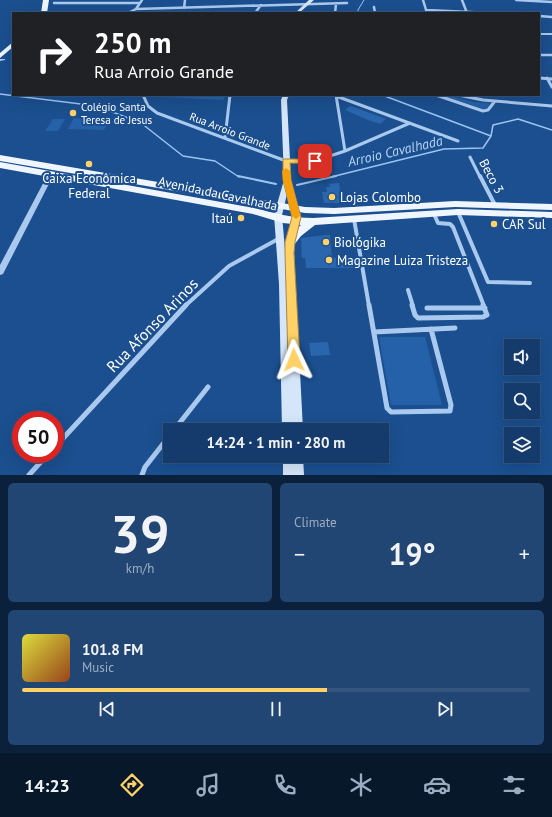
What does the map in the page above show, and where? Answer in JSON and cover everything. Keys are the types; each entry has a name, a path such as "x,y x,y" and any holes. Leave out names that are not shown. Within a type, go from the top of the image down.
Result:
{"main road":[{"path":"44,12 46,0"},
{"path":"299,12 312,0"},
{"path":"1,60 12,45"},
{"path":"1,60 12,52"},
{"path":"283,97 287,180 296,222 285,240 288,423"},
{"name":"Avenida da Cavalhada","path":"0,158 294,209 334,211 455,204 552,207"},
{"name":"Avenida da Cavalhada","path":"0,165 254,211 278,219 296,222 458,212 552,214"},
{"path":"51,174 56,171 78,172"},
{"path":"287,180 279,206 278,219 285,240 297,423"},
{"path":"285,240 313,222"},
{"path":"289,463 290,475"},
{"path":"298,463 298,475"}],"street":[{"path":"82,3 85,0"},
{"path":"130,12 136,9 142,0"},
{"path":"184,8 185,0"},
{"path":"422,0 426,11 467,12 462,0"},
{"path":"516,0 552,2"},
{"path":"136,9 237,5 304,6 347,3"},
{"path":"53,4 140,4"},
{"path":"335,12 336,4"},
{"path":"255,12 261,5"},
{"path":"374,7 375,12"},
{"path":"540,16 552,17"},
{"path":"540,34 552,34"},
{"path":"540,55 552,56"},
{"path":"540,78 552,79"},
{"path":"547,78 552,87"},
{"name":"Rua Arroio Grande","path":"143,96 148,106 158,113 286,161 315,161 345,151 410,123"},
{"path":"225,138 230,96"},
{"path":"345,151 336,96 458,141"},
{"path":"439,96 483,111 488,110 495,101"},
{"path":"464,96 495,101 552,106"},
{"name":"Beco 3","path":"470,157 495,205"},
{"path":"0,272 51,174"},
{"path":"458,212 488,282 530,283"},
{"path":"408,290 415,315 418,318 483,317 486,315 485,308 453,227 450,224 438,222 434,214"},
{"path":"354,219 388,410 394,412 450,411 451,405 431,329"},
{"name":"Rua Afonso Arinos","path":"64,437 191,300 229,266 285,240"},
{"path":"427,308 485,308"},
{"path":"374,332 455,328"},
{"path":"180,423 208,387"},
{"path":"142,475 145,467 163,444"},
{"path":"29,475 40,463"}],"shaded area":[{"path":"164,96 225,96 224,100"},
{"path":"443,96 452,96 474,102 490,103 487,108 483,109"},
{"path":"74,118 110,119 104,130 68,129"},
{"path":"53,119 65,119 58,131 45,131"},
{"path":"379,337 425,337 442,405 391,405"}],"building":[{"path":"350,106 386,119 380,124 368,120 345,110"},
{"name":"Lojas Colombo","path":"339,183 342,203 324,203 322,192 327,192 326,187 330,187 329,184"},
{"path":"330,235 332,258 353,257 354,268 306,268 305,258 302,258 301,238"},
{"path":"328,342 330,355 311,356 309,343"}],"waterway":[{"path":"358,12 364,0"},
{"name":"Arroio Cavalhada","path":"0,94 12,95"},
{"name":"Arroio Cavalhada","path":"16,96 97,106 141,123 183,156 215,161 239,177"},
{"path":"385,96 491,136"},
{"name":"Arroio Cavalhada","path":"491,136 493,125 518,119 552,130"},
{"name":"Arroio Cavalhada","path":"331,177 444,149 483,148 491,136"},
{"name":"Arroio Cavalhada","path":"238,176 276,184"},
{"name":"Arroio Cavalhada","path":"297,185 336,176"}],"slow traffic":[{"path":"286,171 296,216"}],"place":[{"name":"Colégio Santa Teresa de Jesus","path":"73,113"},
{"name":"Caixa Econômica Federal","path":"89,164"},
{"name":"Lojas Colombo","path":"332,197"},
{"name":"Itaú","path":"241,218"},
{"name":"CAR Sul","path":"494,224"},
{"name":"Biológika","path":"326,242"},
{"name":"Magazine Luiza Tristeza","path":"329,260"}],"route":[{"path":"294,360 290,242 296,222 296,213 287,180 286,161 315,161"}]}
